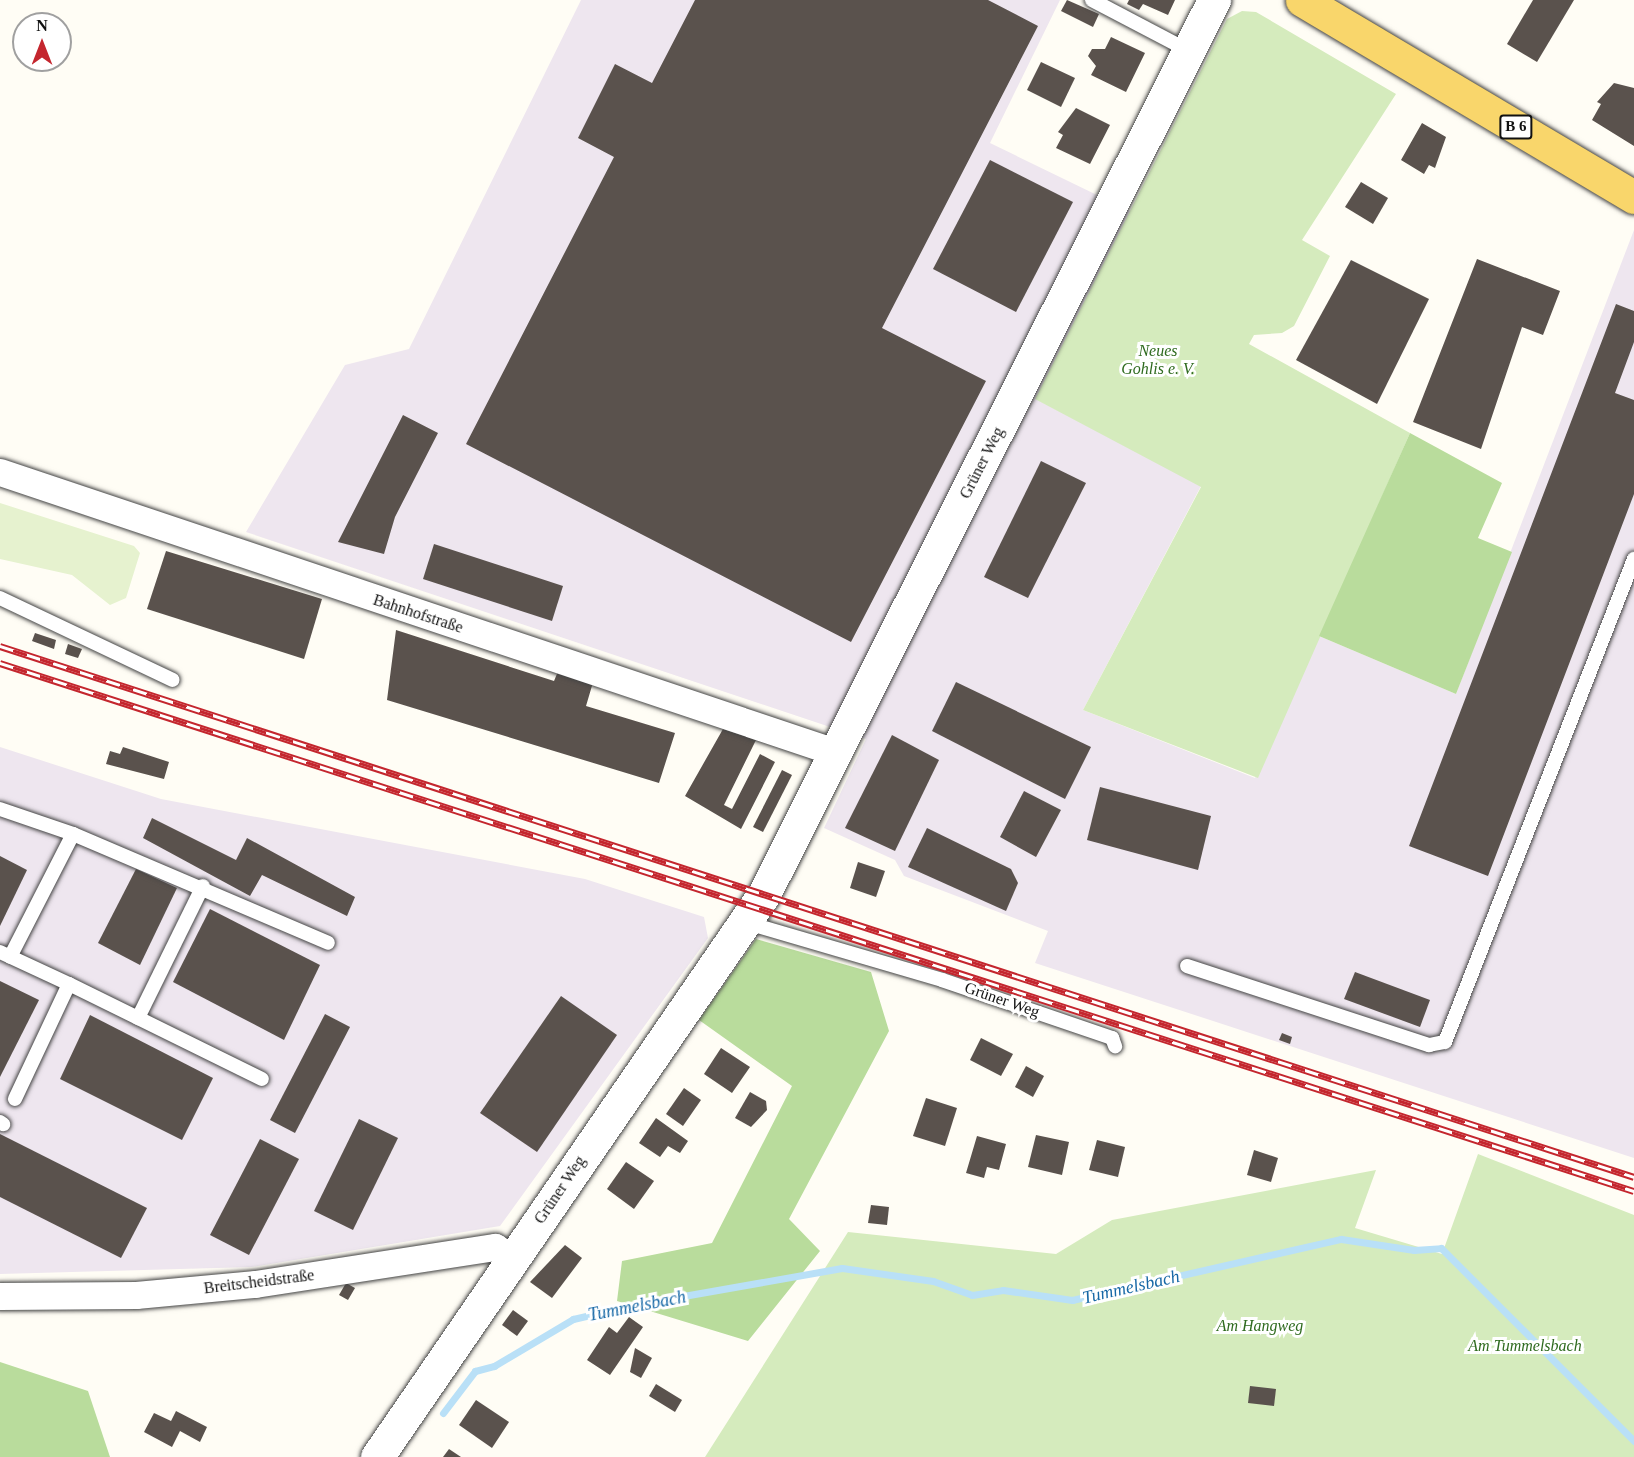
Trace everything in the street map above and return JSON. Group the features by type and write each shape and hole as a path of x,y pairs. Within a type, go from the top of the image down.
{"main road":[{"name":"B 6","path":"1302,0 1634,197"}],"street":[{"name":"Grüner Weg","path":"377,1457 744,922 838,753 1214,0"},
{"name":"Bahnhofstraße","path":"0,471 838,753"},
{"name":"Breitscheidstraße","path":"0,1296 136,1295 255,1284 495,1247 513,1259"}],"lane":[{"path":"1092,0 1189,51"},
{"path":"1187,966 1429,1045 1445,1042 1634,559"},
{"path":"0,598 173,680"},
{"path":"0,809 73,834 203,886 328,943"},
{"path":"73,834 5,955 262,1079"},
{"path":"138,1018 203,886"},
{"name":"Grüner Weg","path":"744,922 942,980 1112,1038 1115,1046"},
{"path":"15,1099 69,984"}],"shaded area":[{"path":"581,0 1060,0 990,143 1132,212 1036,399 1201,486 1083,710 1255,778 1319,636 1456,694 1634,230 1634,1158 1035,963 1048,931 904,876 895,860 824,828 866,739 246,532 345,365 409,349"},
{"path":"0,747 161,799 585,879 704,917 708,938 500,1226 252,1267 0,1274"}],"green space":[{"name":"Neues Gohlis e. V.","path":"1242,11 1256,12 1396,94 1302,240 1330,256 1294,326 1282,333 1254,335 1249,344 1410,433 1258,778 1083,710 1201,487 1035,399 1227,19"},
{"path":"1410,433 1502,483 1478,538 1512,552 1456,694 1319,636"},
{"path":"0,503 134,546 140,553 126,598 110,605 72,575 0,559"},
{"path":"756,939 871,972 889,1031 789,1219 820,1251 748,1341 617,1301 622,1261 712,1243 792,1086 699,1020"},
{"name":"Am Hangweg","path":"1478,1154 1634,1215 1634,1457 705,1457 848,1232 1056,1254 1112,1220 1376,1170 1355,1228 1442,1254"},
{"path":"0,1362 88,1391 110,1457 0,1457"}],"building":[{"path":"695,0 988,0 1038,26 882,328 986,381 851,642 466,444 614,157 578,138 615,64 652,83"},
{"path":"1067,0 1099,14 1093,27 1061,11"},
{"path":"1129,0 1175,0 1168,15 1143,4 1139,10 1127,4"},
{"path":"1533,0 1574,0 1537,62 1507,44"},
{"path":"1111,37 1145,53 1126,92 1091,75 1096,66 1088,56 1092,49 1105,49"},
{"path":"1041,62 1075,78 1061,107 1027,90"},
{"path":"1614,83 1634,88 1634,146 1592,120 1601,104 1597,102"},
{"path":"1076,108 1110,125 1090,164 1056,148 1063,135 1058,132"},
{"path":"1422,123 1446,137 1435,168 1429,165 1424,174 1401,160"},
{"path":"990,160 1073,202 1016,312 933,269"},
{"path":"1361,182 1388,198 1373,224 1345,207"},
{"path":"1477,259 1560,291 1543,335 1522,327 1481,449 1413,422"},
{"path":"1351,260 1429,299 1377,404 1296,360"},
{"path":"1616,304 1634,311 1634,342 1615,393 1634,400 1634,494 1488,876 1409,846"},
{"path":"403,415 438,433 395,517 384,554 338,542"},
{"path":"1041,461 1086,483 1028,598 984,577"},
{"path":"434,544 563,586 552,621 423,579"},
{"path":"166,551 322,599 304,659 147,609"},
{"path":"396,630 554,681 559,669 594,679 586,706 675,733 659,783 387,700"},
{"path":"35,633 56,640 54,649 32,641"},
{"path":"68,644 82,649 78,658 65,654"},
{"path":"956,682 1091,747 1065,799 932,731"},
{"path":"723,729 756,740 724,805 732,809 760,754 775,762 741,829 685,796"},
{"path":"892,735 939,760 895,851 845,828"},
{"path":"123,747 169,762 164,779 106,764 110,751 120,754"},
{"path":"782,770 792,775 763,832 753,827"},
{"path":"1100,787 1211,816 1198,870 1087,840"},
{"path":"1024,791 1061,810 1036,857 1000,837"},
{"path":"152,818 236,860 247,838 355,897 347,916 262,875 250,896 143,838"},
{"path":"927,828 1011,869 1018,883 1006,911 908,867"},
{"path":"0,856 27,870 0,926"},
{"path":"858,862 885,871 876,897 850,888"},
{"path":"136,869 177,888 140,965 98,943"},
{"path":"210,909 320,965 284,1040 173,982"},
{"path":"1355,972 1430,1000 1420,1027 1344,999"},
{"path":"0,981 39,1000 0,1077"},
{"path":"561,996 617,1035 537,1152 480,1113"},
{"path":"325,1014 350,1027 295,1133 270,1120"},
{"path":"90,1015 213,1078 182,1140 60,1079"},
{"path":"1282,1033 1292,1037 1290,1044 1279,1040"},
{"path":"981,1038 1013,1054 1001,1076 970,1060"},
{"path":"721,1048 750,1067 732,1093 704,1074"},
{"path":"1026,1066 1044,1076 1033,1097 1015,1087"},
{"path":"684,1088 701,1100 683,1126 666,1114"},
{"path":"750,1092 766,1101 767,1110 751,1127 735,1118"},
{"path":"926,1098 957,1108 945,1146 913,1136"},
{"path":"656,1118 688,1141 680,1153 668,1146 660,1157 639,1143"},
{"path":"359,1119 398,1138 353,1230 314,1211"},
{"path":"0,1134 147,1208 121,1258 0,1197"},
{"path":"1036,1135 1069,1142 1062,1175 1028,1167"},
{"path":"977,1136 1006,1144 999,1170 987,1167 984,1178 966,1173"},
{"path":"260,1139 299,1159 249,1255 210,1235"},
{"path":"1097,1140 1125,1147 1118,1177 1089,1170"},
{"path":"1254,1150 1278,1158 1271,1182 1247,1175"},
{"path":"626,1162 654,1181 634,1209 607,1189"},
{"path":"871,1205 889,1207 887,1225 868,1223"},
{"path":"565,1245 582,1258 552,1298 530,1282"},
{"path":"346,1283 355,1288 348,1300 339,1295"},
{"path":"513,1310 528,1321 517,1336 502,1325"},
{"path":"629,1317 643,1327 610,1375 587,1360 609,1327 617,1333"},
{"path":"635,1348 652,1358 641,1378 630,1372"},
{"path":"656,1384 682,1400 675,1412 649,1396"},
{"path":"1250,1386 1276,1389 1274,1406 1248,1403"},
{"path":"476,1400 509,1422 492,1448 459,1425"},
{"path":"176,1411 207,1427 200,1442 180,1431 172,1447 144,1432 154,1413 171,1421"},
{"path":"449,1449 461,1457 443,1457"}],"waterway":[{"name":"Tummelsbach","path":"443,1413 475,1371 494,1366 573,1319 638,1304 842,1268 933,1281 972,1295 1003,1290 1072,1300 1341,1239 1414,1250 1441,1248 1634,1441"}],"railway":[{"path":"0,646 1634,1177"},
{"path":"0,663 1634,1191"}],"park label":[{"name":"Am Tummelsbach","path":"1525,1346"}]}
